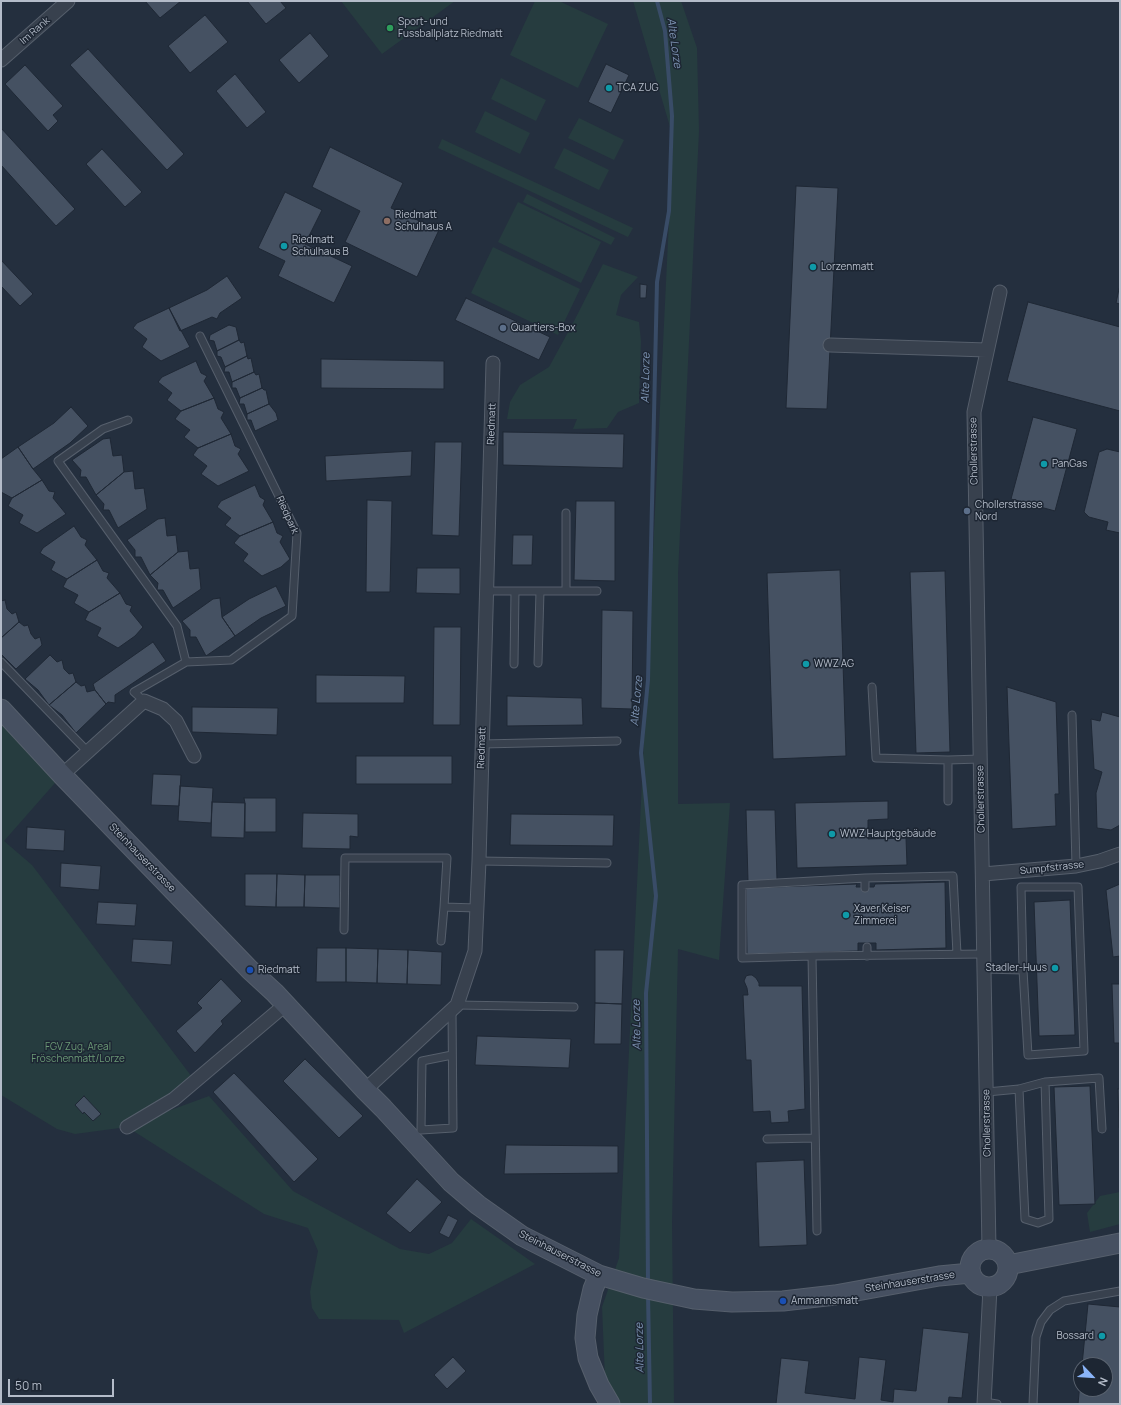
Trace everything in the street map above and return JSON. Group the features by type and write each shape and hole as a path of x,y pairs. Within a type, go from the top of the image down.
{"street":[{"name":"Im Rank","path":"1,60 68,1"},
{"name":"Chollerstrasse","path":"989,1249 974,412 1000,292"},
{"path":"830,345 988,350"},
{"name":"Riedmatt","path":"365,1090 454,1008 475,951 480,861 493,363"},
{"path":"62,775 144,701 163,709 176,721 194,756"},
{"name":"Steinhauserstrasse","path":"1,709 62,775 383,1108 451,1182 478,1205 527,1239 608,1277 643,1288 694,1299 732,1302 782,1301 835,1295 939,1276 971,1273"},
{"name":"Sumpfstrasse","path":"983,874 1076,866 1100,861 1120,854"},
{"path":"127,1127 174,1099 285,1005"},
{"path":"1008,1265 1120,1243"},
{"path":"989,1249 1002,1253 1006,1258 1008,1265 1008,1273 1004,1281 998,1286 990,1288 978,1284 973,1279 971,1273 971,1261 975,1255 981,1251 989,1249"},
{"path":"608,1277 594,1289 587,1315 584,1338 588,1358 599,1385 610,1404"},
{"path":"984,1403 990,1288"}],"lane":[{"name":"Riedpark","path":"144,701 134,692 186,662 231,660 292,616 297,533 200,336"},
{"path":"128,420 103,429 58,461 176,626 186,662"},
{"path":"566,513 566,591"},
{"path":"487,591 597,591"},
{"path":"514,664 515,591"},
{"path":"538,663 540,591"},
{"path":"1,662 87,752"},
{"path":"872,687 876,758 948,760 980,759"},
{"path":"1072,714 1076,866"},
{"path":"482,744 618,741"},
{"path":"948,760 948,801"},
{"path":"344,930 345,858 447,858 441,941"},
{"path":"480,861 607,863"},
{"path":"957,954 953,876 865,878 742,885 742,958 984,954"},
{"path":"865,878 865,888"},
{"path":"1021,887 1078,887 1084,1052 1028,1055 1024,970 1021,887"},
{"path":"444,907 477,908"},
{"path":"867,947 867,956"},
{"path":"812,956 817,1231"},
{"path":"984,969 1024,970"},
{"path":"452,1055 422,1061 421,1130 453,1128 452,1055 454,1008 574,1007"},
{"path":"987,1092 1019,1089 1045,1082 1099,1078 1102,1128"},
{"path":"1019,1089 1025,1219 1038,1223 1048,1219 1045,1082"},
{"path":"767,1139 815,1138"},
{"path":"1033,1404 1036,1337 1041,1322 1050,1310 1064,1301 1120,1291"},
{"path":"984,1403 997,1404"}],"green space":[{"name":"Sport- und Fussballplatz Riedmatt","path":"341,1 455,1 382,54"},
{"path":"535,1 559,1 608,24 578,88 510,55"},
{"path":"633,1 681,1 697,48 699,131 678,574 678,804 730,803 719,960 678,949 672,1222 674,1404 621,1404 605,1379 602,1307 619,1258 673,137"},
{"path":"501,78 546,100 536,121 491,99"},
{"path":"485,111 530,133 520,154 475,132"},
{"path":"579,118 624,140 614,160 568,138"},
{"path":"442,139 633,228 628,237 438,148"},
{"path":"564,148 609,170 599,190 554,168"},
{"path":"527,194 615,238 611,245 523,202"},
{"path":"518,202 601,242 581,283 498,242"},
{"path":"493,247 580,289 558,335 471,293"},
{"path":"603,264 638,277 621,295 616,315 639,322 641,341 639,403 618,412 607,428 573,429 577,419 507,419 510,402 520,385 549,367"},
{"name":"FGV Zug, Areal Fröschenmatt/Lorze","path":"1,709 62,775 4,841 32,865 195,1081 130,1125 209,1096 293,1191 400,1249 429,1254 452,1243 471,1219 535,1264 404,1333 399,1320 319,1319 312,1308 310,1292 318,1251 308,1228 264,1214 127,1127 75,1134 57,1129 1,1095"},
{"path":"1120,1192 1120,1224 1090,1232 1087,1213 1100,1196"}],"building":[{"path":"145,1 181,1 160,18"},
{"path":"247,1 280,1 286,8 266,24"},
{"path":"205,15 228,42 190,73 168,46"},
{"path":"310,33 329,56 299,83 279,60"},
{"path":"88,49 184,154 167,170 70,65"},
{"name":"TCA ZUG","path":"606,64 629,75 611,113 588,102"},
{"path":"25,65 63,106 53,115 58,121 48,131 5,84"},
{"path":"235,74 266,112 247,128 216,91"},
{"path":"1,128 75,209 56,226 1,165"},
{"name":"Riedmatt Schulhaus A","path":"330,147 403,183 391,208 439,230 417,277 345,242 360,211 312,187"},
{"path":"102,149 142,192 125,207 86,164"},
{"name":"Lorzenmatt","path":"796,186 838,188 827,409 786,408"},
{"name":"Riedmatt Schulhaus B","path":"285,192 322,210 305,244 352,266 334,303 278,276 285,261 258,248"},
{"path":"1,260 33,294 20,306 1,286"},
{"path":"227,276 242,298 220,313 217,319 212,317 180,331 169,308 207,290"},
{"path":"640,284 647,285 646,298 640,298"},
{"path":"1120,289 1120,304 1116,303"},
{"name":"Quartiers-Box","path":"466,298 550,337 539,360 455,320"},
{"path":"1028,302 1120,327 1120,411 1007,381"},
{"path":"169,308 190,347 161,361 142,347 147,339 133,328 137,323"},
{"path":"229,325 236,327 239,340 217,351 214,341 209,340 210,335"},
{"path":"239,340 241,343 244,342 247,356 225,367 221,357 217,356 217,351"},
{"path":"247,356 248,359 251,358 254,372 232,382 229,372 224,372 225,367"},
{"path":"321,359 444,361 444,389 321,388"},
{"path":"196,361 201,373 207,376 204,381 214,398 181,411 167,400 172,393 158,382 162,377"},
{"path":"254,372 256,375 259,374 262,388 240,398 236,388 232,388 232,382"},
{"path":"262,388 266,390 269,404 247,414 244,404 239,404 240,398"},
{"path":"214,398 218,409 224,412 221,418 231,434 198,448 184,437 190,430 175,419 181,411"},
{"path":"269,404 276,413 278,420 255,431 251,420 247,420 247,414"},
{"path":"71,407 88,426 70,443 33,469 18,447 54,423"},
{"name":"PanGas","path":"1033,417 1077,429 1055,511 1011,499"},
{"path":"503,432 624,434 623,468 503,465"},
{"path":"231,434 235,446 241,449 238,454 249,471 218,486 201,474 207,466 193,455 198,448"},
{"path":"110,438 113,456 122,455 124,472 96,495 86,477 80,477 81,470 72,460 103,439"},
{"path":"435,442 462,442 459,536 432,535"},
{"path":"18,447 42,480 12,498 1,492 1,459"},
{"path":"1107,449 1120,452 1120,533 1106,530 1108,522 1089,517 1084,512 1099,452"},
{"path":"412,451 411,476 326,481 325,456"},
{"path":"133,471 135,489 144,488 147,509 118,528 109,510 103,510 104,504 96,495 124,472"},
{"path":"42,480 49,491 55,492 53,498 66,514 37,533 19,523 23,515 8,506 12,498"},
{"path":"255,485 260,497 265,500 263,505 273,522 240,536 225,525 231,518 217,507 221,501"},
{"path":"367,500 392,501 390,592 366,592"},
{"path":"576,501 615,501 615,581 574,580"},
{"path":"165,518 167,536 176,535 178,552 150,575 141,557 135,557 135,550 127,540 158,519"},
{"path":"273,522 277,533 283,536 280,542 290,559 281,567 262,576 243,561 248,554 234,543 240,536"},
{"path":"74,526 81,537 87,540 85,545 97,560 67,579 51,570 55,562 40,553 43,548"},
{"path":"513,535 533,535 532,565 512,565"},
{"path":"188,551 190,569 199,568 201,589 173,608 163,590 157,590 158,583 150,575 178,552"},
{"path":"97,560 103,571 109,573 107,578 120,593 89,612 74,603 78,595 63,587 67,579"},
{"path":"417,568 460,568 460,594 416,593"},
{"name":"WWZ AG","path":"840,570 846,756 773,759 767,573"},
{"path":"945,571 950,752 916,753 910,572"},
{"path":"276,586 286,606 261,618 235,636 222,617 249,599"},
{"path":"120,593 126,604 132,606 130,611 143,627 135,636 118,648 97,636 101,628 85,620 89,612"},
{"path":"220,598 222,617 235,636 206,656 196,637 190,637 190,630 182,621 213,599"},
{"path":"5,600 7,609 12,614 16,612 19,622 1,638 1,601"},
{"path":"602,610 633,611 632,709 601,708"},
{"path":"19,622 24,626 28,625 31,634 35,639 40,637 42,645 16,669 1,654 1,638"},
{"path":"434,627 461,627 460,725 433,725"},
{"path":"153,642 166,661 115,695 115,703 108,702 106,704 95,690 93,684"},
{"path":"50,655 57,662 62,660 64,669 69,674 73,673 76,682 49,705 38,690 25,679"},
{"path":"316,675 405,676 404,703 316,703"},
{"path":"76,682 81,686 85,685 87,692 95,690 106,704 76,733 62,715 49,705"},
{"path":"1007,687 1056,702 1059,794 1055,794 1056,826 1012,829"},
{"path":"507,696 582,698 583,725 507,726"},
{"path":"192,707 278,708 277,735 192,732"},
{"path":"1102,712 1120,717 1120,825 1111,830 1097,828 1096,793 1102,772 1094,769 1091,719 1100,721"},
{"path":"356,756 452,756 452,784 356,784"},
{"path":"153,774 181,775 179,806 151,805"},
{"path":"180,786 213,788 211,823 178,821"},
{"path":"244,798 276,798 276,832 245,832"},
{"name":"WWZ Hauptgebäude","path":"888,801 888,819 868,820 868,839 906,838 907,865 797,868 795,803"},
{"path":"212,802 245,803 244,838 211,837"},
{"path":"746,810 775,810 777,880 748,881"},
{"path":"303,813 358,814 358,837 350,836 350,849 302,848"},
{"path":"511,814 614,815 613,846 510,845"},
{"path":"27,827 65,830 64,851 26,849"},
{"path":"61,863 101,866 99,890 60,887"},
{"path":"245,874 277,874 276,907 245,906"},
{"path":"277,874 305,875 304,907 276,907"},
{"path":"305,875 340,875 340,908 304,907"},
{"name":"Xaver Keiser Zimmerei","path":"945,882 946,948 876,950 876,943 858,943 858,951 747,954 746,888 857,884 856,887 874,887 875,884"},
{"path":"1120,884 1120,956 1113,957 1106,890"},
{"name":"Stadler-Huus","path":"1070,900 1075,1035 1039,1036 1034,902"},
{"path":"98,902 137,904 135,926 96,924"},
{"path":"133,939 173,941 171,965 131,962"},
{"path":"317,948 346,948 346,982 316,982"},
{"path":"346,948 378,949 377,983 346,982"},
{"path":"378,949 408,950 407,984 377,983"},
{"path":"408,950 442,952 441,985 407,984"},
{"path":"595,950 624,950 622,1004 595,1003"},
{"path":"749,975 756,978 759,986 802,986 805,1109 788,1111 789,1122 771,1123 770,1111 753,1112 751,1060 746,1060 743,995 748,995 744,981 746,976"},
{"path":"221,979 242,1001 221,1021 223,1024 195,1053 176,1031 202,1008 197,1003"},
{"path":"1112,984 1120,984 1120,1043 1114,1043"},
{"path":"595,1003 622,1004 621,1044 594,1044"},
{"path":"477,1036 571,1039 569,1068 475,1065"},
{"path":"305,1059 363,1116 339,1138 283,1081"},
{"path":"234,1073 318,1159 294,1182 213,1092"},
{"path":"1090,1086 1095,1204 1059,1205 1054,1087"},
{"path":"1118,1089 1120,1089 1120,1128 1119,1128"},
{"path":"84,1096 101,1114 93,1121 84,1112 83,1114 75,1105"},
{"path":"506,1145 618,1146 618,1173 504,1174"},
{"path":"804,1160 807,1245 759,1247 756,1162"},
{"path":"417,1179 442,1202 410,1233 386,1213"},
{"path":"448,1215 458,1220 449,1238 439,1233"},
{"name":"Bossard","path":"1088,1304 1120,1307 1120,1404 1078,1404 1079,1397 1113,1397 1113,1357 1083,1357"},
{"path":"923,1328 969,1333 962,1398 949,1397 948,1404 776,1404 781,1358 809,1361 805,1393 855,1399 859,1357 886,1360 881,1400 893,1402 894,1389 916,1391"},
{"path":"453,1357 466,1371 447,1389 434,1375"}],"waterway":[{"name":"Alte Lorze","path":"648,1284 646,993 656,896 641,753 648,680 657,282 669,211 672,116 665,31 657,1"},
{"name":"Alte Lorze","path":"648,1294 650,1404"}],"place":[{"name":"Sport- und Fussballplatz Riedmatt","path":"390,28"},
{"name":"TCA ZUG","path":"609,88"},
{"name":"Riedmatt Schulhaus A","path":"387,221"},
{"name":"Riedmatt Schulhaus B","path":"284,246"},
{"name":"Lorzenmatt","path":"813,267"},
{"name":"Quartiers-Box","path":"503,328"},
{"name":"PanGas","path":"1044,464"},
{"name":"Chollerstrasse Nord","path":"967,511"},
{"name":"WWZ AG","path":"806,664"},
{"name":"WWZ Hauptgebäude","path":"832,834"},
{"name":"Xaver Keiser Zimmerei","path":"846,915"},
{"name":"Stadler-Huus","path":"1055,968"},
{"name":"Riedmatt","path":"250,970"},
{"name":"Ammannsmatt","path":"783,1301"},
{"name":"Bossard","path":"1102,1336"}]}
